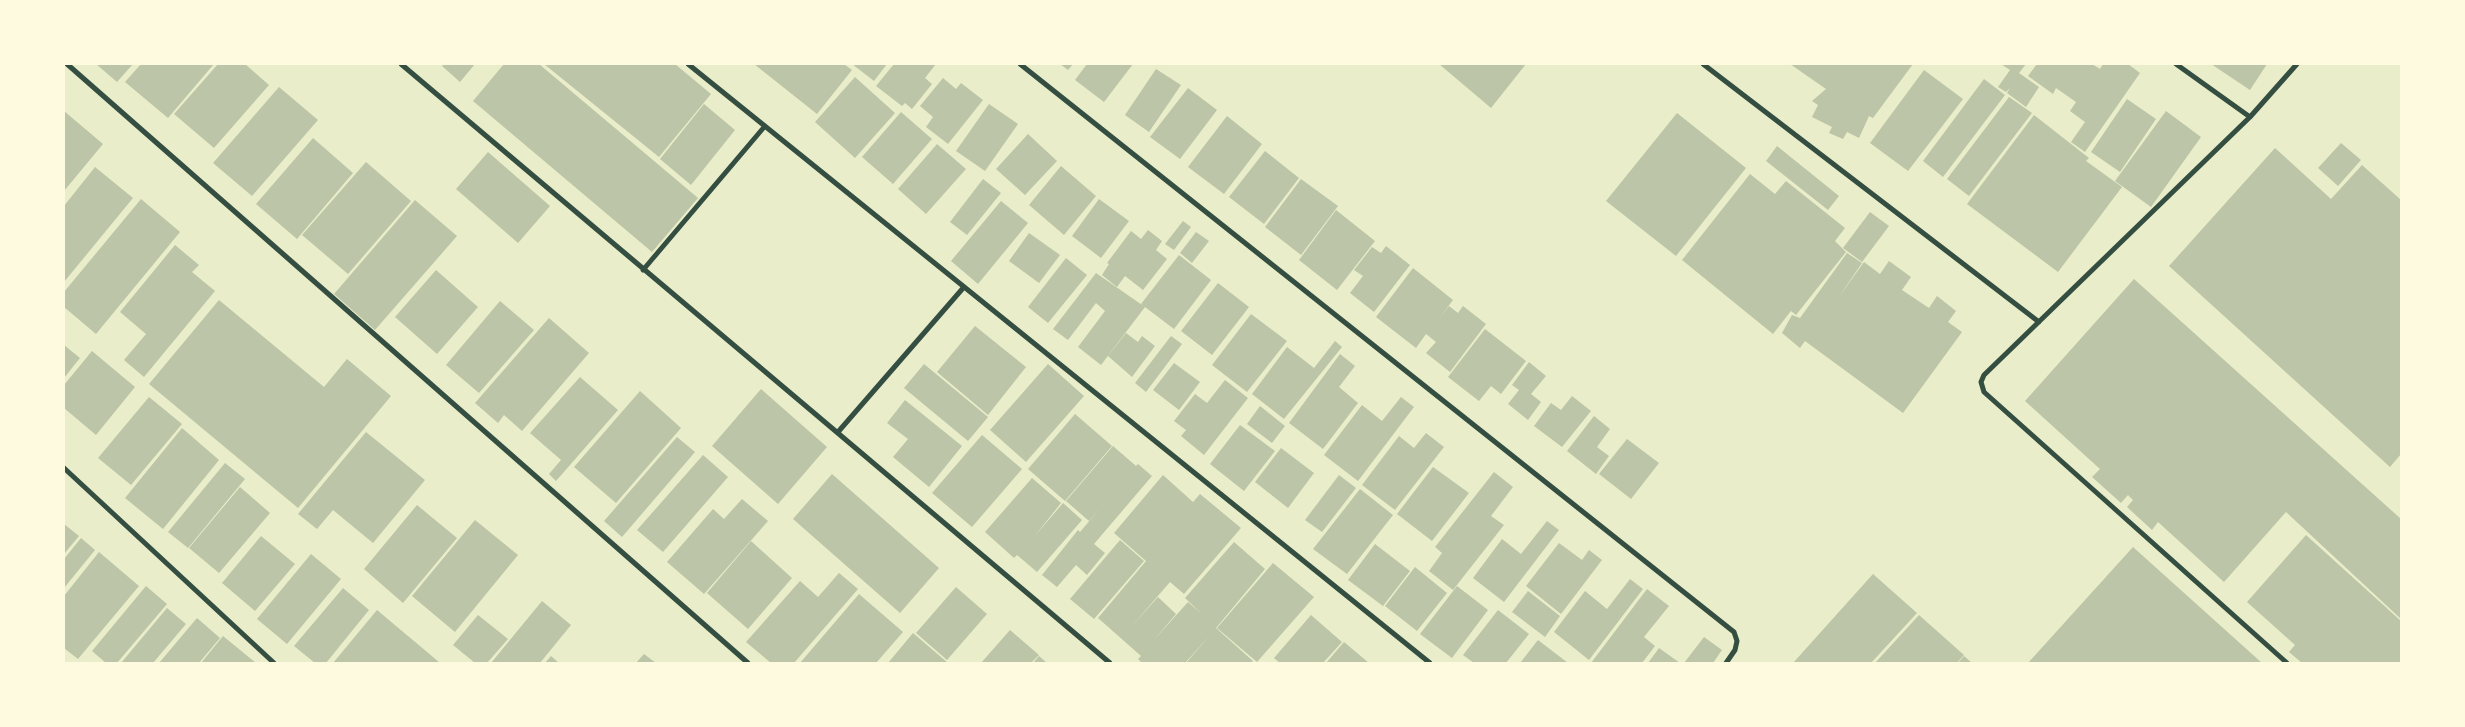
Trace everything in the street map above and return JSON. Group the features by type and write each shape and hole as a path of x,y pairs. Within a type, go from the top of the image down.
{"street":[{"path":"66,64 748,663"},
{"path":"401,64 1110,663"},
{"path":"688,64 1430,663"},
{"path":"1020,64 1734,632 1737,641 1735,650 1726,663"},
{"path":"1703,64 2039,322"},
{"path":"2176,64 2250,118"},
{"path":"2287,663 1984,392 1981,382 1984,375 2250,118 2297,64"},
{"path":"643,270 765,126"},
{"path":"838,432 964,287"},
{"path":"64,468 274,663"}],"building":[{"path":"96,64 133,64 117,82"},
{"path":"141,64 214,64 168,118 125,82"},
{"path":"218,64 245,64 269,85 214,148 174,114"},
{"path":"444,64 475,64 460,82 442,66"},
{"path":"504,64 539,64 698,198 652,252 473,101"},
{"path":"544,64 675,64 711,94 659,157"},
{"path":"754,64 844,64 852,70 817,114"},
{"path":"852,64 887,64 874,81"},
{"path":"894,64 936,64 925,78 932,84 912,109 905,103 902,106 876,86"},
{"path":"1060,64 1073,64 1068,70"},
{"path":"1087,64 1133,64 1104,102 1075,80"},
{"path":"1439,64 1526,64 1491,108"},
{"path":"1790,64 1913,64 1873,118 1869,116 1859,138 1847,132 1843,139 1829,133 1832,127 1812,117 1818,105 1812,101 1826,89"},
{"path":"2001,64 2026,64 2019,73 2039,87 2026,107 2007,93 2010,88 2006,92 1998,87 2010,70"},
{"path":"2037,64 2092,64 2100,69 2103,64 2128,64 2140,73 2085,152 2071,142 2085,122 2070,111 2076,102 2056,88 2053,94 2028,76"},
{"path":"2211,64 2267,64 2250,90"},
{"path":"1156,69 1181,85 1149,132 1125,115"},
{"path":"1924,70 1963,99 1908,171 1870,143"},
{"path":"855,77 895,113 855,158 815,122"},
{"path":"943,78 956,89 961,83 983,100 948,144 926,127 933,117 920,106"},
{"path":"1984,79 2005,95 1943,177 1923,161"},
{"path":"279,87 318,120 252,196 213,163"},
{"path":"1188,88 1217,110 1180,159 1150,137"},
{"path":"2009,97 2032,113 1969,196 1947,179"},
{"path":"2127,99 2156,119 2120,172 2091,152"},
{"path":"704,104 735,130 691,185 660,159"},
{"path":"989,104 1018,124 985,171 956,151"},
{"path":"64,111 103,144 64,191"},
{"path":"2166,111 2201,137 2151,207 2115,181"},
{"path":"901,112 932,139 893,184 862,157"},
{"path":"1677,113 1746,168 1676,256 1606,201"},
{"path":"2034,115 2089,158 2086,161 2122,187 2058,272 1967,204"},
{"path":"1227,116 1262,144 1224,194 1188,167"},
{"path":"1028,134 1057,161 1025,195 996,169"},
{"path":"313,138 353,173 297,239 256,204"},
{"path":"2341,143 2361,160 2338,186 2318,168"},
{"path":"937,144 966,169 926,214 898,189"},
{"path":"1777,146 1839,196 1828,210 1766,161"},
{"path":"2275,148 2331,199 2362,165 2401,200 2401,454 2390,467 2169,266"},
{"path":"1265,151 1299,178 1264,224 1229,197"},
{"path":"488,152 550,206 518,243 456,189"},
{"path":"366,162 411,201 348,274 302,235"},
{"path":"1061,166 1096,196 1064,235 1029,205"},
{"path":"95,167 133,198 64,282 64,206"},
{"path":"1750,174 1775,194 1786,181 1845,228 1835,241 1846,252 1796,315 1791,311 1773,334 1682,260"},
{"path":"983,179 1001,193 967,235 950,222"},
{"path":"1301,179 1338,206 1301,255 1265,227"},
{"path":"141,199 180,232 96,334 64,307 64,292"},
{"path":"1099,199 1129,221 1101,258 1072,236"},
{"path":"415,200 457,236 375,330 334,294"},
{"path":"1001,201 1028,223 978,284 951,261"},
{"path":"1336,210 1375,241 1337,290 1299,260"},
{"path":"1870,212 1889,226 1862,262 1843,248"},
{"path":"1183,221 1191,227 1174,250 1165,244"},
{"path":"1148,230 1162,241 1156,250 1167,259 1143,290 1125,276 1117,287 1102,275 1109,264 1107,263 1131,231 1141,239"},
{"path":"1196,232 1209,241 1192,263 1180,253"},
{"path":"1029,233 1060,255 1039,283 1009,261"},
{"path":"175,245 199,265 192,272 215,291 144,377 124,360 146,334 120,312"},
{"path":"1386,246 1410,265 1374,312 1350,293 1363,276 1354,270 1372,247 1381,253"},
{"path":"1847,253 1862,263 1838,298 1864,262 1880,274 1889,261 1911,277 1902,290 1929,308 1937,296 1956,311 1948,322 1962,332 1903,413 1805,341 1800,348 1782,333 1792,315 1800,318"},
{"path":"1179,255 1211,280 1174,329 1141,304"},
{"path":"1066,258 1087,275 1048,323 1028,307"},
{"path":"1413,268 1453,300 1440,317 1449,306 1458,313 1463,306 1486,324 1450,372 1426,353 1436,342 1426,334 1416,348 1376,317"},
{"path":"436,270 478,307 437,354 395,317"},
{"path":"1096,273 1145,307 1101,365 1078,347 1105,311 1096,303 1068,340 1053,329"},
{"path":"2134,279 2401,519 2401,619 2286,512 2224,582 2158,522 2152,530 2127,507 2133,500 2128,495 2121,503 2092,477 2100,469 2025,401"},
{"path":"1218,283 1249,307 1212,355 1181,331"},
{"path":"219,300 324,387 347,359 391,396 298,508 149,384"},
{"path":"500,301 534,330 479,393 446,365"},
{"path":"1251,314 1287,341 1247,392 1212,365"},
{"path":"549,318 589,353 522,431 504,415 498,423 475,403"},
{"path":"975,326 1026,367 988,415 937,372"},
{"path":"1485,329 1526,361 1501,394 1491,386 1479,401 1448,377"},
{"path":"1126,333 1138,342 1142,336 1155,346 1132,377 1108,356"},
{"path":"1171,336 1182,344 1146,392 1135,383"},
{"path":"1335,341 1342,347 1284,419 1252,394 1287,347 1314,368"},
{"path":"64,345 80,358 64,378"},
{"path":"92,351 135,387 96,435 64,408 64,385"},
{"path":"1340,354 1355,366 1339,387 1358,403 1323,449 1289,423"},
{"path":"1529,362 1546,376 1531,394 1541,402 1528,420 1508,404 1519,390 1512,385"},
{"path":"1174,363 1200,382 1179,410 1153,390"},
{"path":"924,364 988,417 968,441 904,388"},
{"path":"1048,364 1084,396 1026,462 990,430"},
{"path":"580,377 618,410 556,481 549,474 561,460 530,433"},
{"path":"1225,380 1248,398 1204,455 1181,436 1186,430 1174,421 1195,394 1207,403"},
{"path":"761,389 827,447 778,504 712,446"},
{"path":"640,391 681,428 616,503 574,467"},
{"path":"1572,396 1591,411 1562,447 1534,426 1551,403 1561,410"},
{"path":"149,397 182,424 131,485 98,458"},
{"path":"1401,397 1414,407 1358,481 1324,455 1362,405 1382,421"},
{"path":"905,400 962,446 929,487 893,457 908,439 887,423"},
{"path":"1260,406 1285,426 1272,443 1247,424"},
{"path":"1075,414 1112,446 1065,501 1028,469"},
{"path":"1594,416 1610,429 1597,447 1609,456 1596,474 1567,451"},
{"path":"1240,425 1275,451 1244,491 1210,464"},
{"path":"182,428 219,460 163,529 125,498"},
{"path":"366,432 425,480 373,543 333,510 317,529 298,514"},
{"path":"1426,433 1444,447 1395,510 1362,485 1399,436 1414,448"},
{"path":"982,435 1022,469 972,527 932,493"},
{"path":"677,437 695,452 622,537 604,521"},
{"path":"1627,439 1659,463 1631,499 1599,474"},
{"path":"1113,446 1136,466 1138,464 1152,476 1094,544 1105,553 1087,575 1076,565 1057,587 1042,575 1078,530 1080,532 1103,505 1089,521 1066,501"},
{"path":"1281,448 1314,473 1288,508 1255,482"},
{"path":"703,455 728,477 663,552 637,530"},
{"path":"225,463 245,479 188,548 168,532"},
{"path":"1433,467 1469,493 1432,541 1397,514"},
{"path":"1494,472 1513,487 1491,516 1504,525 1453,590 1429,571 1442,553 1435,547"},
{"path":"832,474 939,568 900,613 793,519"},
{"path":"1163,475 1193,502 1200,494 1241,528 1184,594 1170,582 1131,627 1158,597 1176,614 1153,641 1188,602 1203,615 1185,598 1234,542 1265,569 1216,628 1253,661 1251,663 1186,663 1210,635 1185,663 1142,663 1138,659 1141,656 1098,618 1146,561 1114,533"},
{"path":"1339,475 1356,488 1322,532 1305,520"},
{"path":"1032,478 1061,503 1034,537 1063,503 1082,520 1037,572 1017,555 1014,558 985,532"},
{"path":"240,487 270,513 219,573 189,548"},
{"path":"1360,489 1393,515 1347,574 1313,549"},
{"path":"742,499 768,521 704,594 667,562 713,509 724,519"},
{"path":"417,505 457,538 403,603 364,569"},
{"path":"475,520 518,555 455,632 412,596"},
{"path":"1547,521 1559,530 1504,602 1473,578 1502,539 1521,554"},
{"path":"64,524 79,536 64,554"},
{"path":"2306,535 2401,621 2401,663 2302,663 2289,652 2295,645 2247,602"},
{"path":"261,536 295,564 255,611 222,583"},
{"path":"81,538 95,550 64,588 64,559"},
{"path":"1120,540 1144,561 1094,619 1070,599"},
{"path":"751,541 792,578 748,629 707,593"},
{"path":"1559,543 1582,560 1589,550 1602,560 1561,614 1526,586"},
{"path":"1375,544 1410,571 1383,606 1348,580"},
{"path":"2133,547 2262,663 2028,663"},
{"path":"99,552 139,586 78,659 64,648 64,596"},
{"path":"311,554 341,579 287,644 257,619"},
{"path":"1273,563 1314,597 1257,662 1217,628"},
{"path":"1415,567 1447,593 1417,631 1385,606"},
{"path":"839,573 858,589 794,663 771,663 746,642 800,581 818,597"},
{"path":"1873,574 1917,613 1871,663 1793,663"},
{"path":"1630,579 1643,589 1589,660 1554,632 1585,591 1607,609"},
{"path":"146,586 167,604 117,663 106,663 92,651"},
{"path":"1457,586 1488,610 1452,658 1420,634"},
{"path":"956,587 987,614 947,660 916,633"},
{"path":"343,588 369,610 326,663 315,663 294,646"},
{"path":"1647,589 1669,606 1644,637 1655,646 1642,663 1591,663"},
{"path":"1528,591 1560,616 1545,637 1512,612"},
{"path":"859,594 903,632 876,663 800,663"},
{"path":"542,601 571,625 540,663 491,663"},
{"path":"167,608 186,624 153,663 121,663"},
{"path":"377,610 433,657 440,663 333,663"},
{"path":"1498,610 1529,634 1506,663 1474,663 1463,655"},
{"path":"478,615 508,639 487,663 475,663 453,645"},
{"path":"1311,615 1342,642 1323,663 1280,663 1274,658"},
{"path":"1919,615 1964,655 1957,663 1875,663"},
{"path":"197,618 220,638 199,663 159,663"},
{"path":"1010,630 1039,655 1031,663 981,663"},
{"path":"913,633 948,663 888,663"},
{"path":"223,636 256,663 201,663"},
{"path":"1704,637 1722,650 1713,663 1684,663"},
{"path":"1538,640 1568,663 1520,663"},
{"path":"1344,642 1369,663 1326,663"},
{"path":"1659,648 1680,663 1648,663"},
{"path":"644,654 656,663 636,663"},
{"path":"551,656 559,663 545,663"},
{"path":"1039,656 1047,663 1033,663"},
{"path":"1964,656 1972,663 1958,663"}]}
